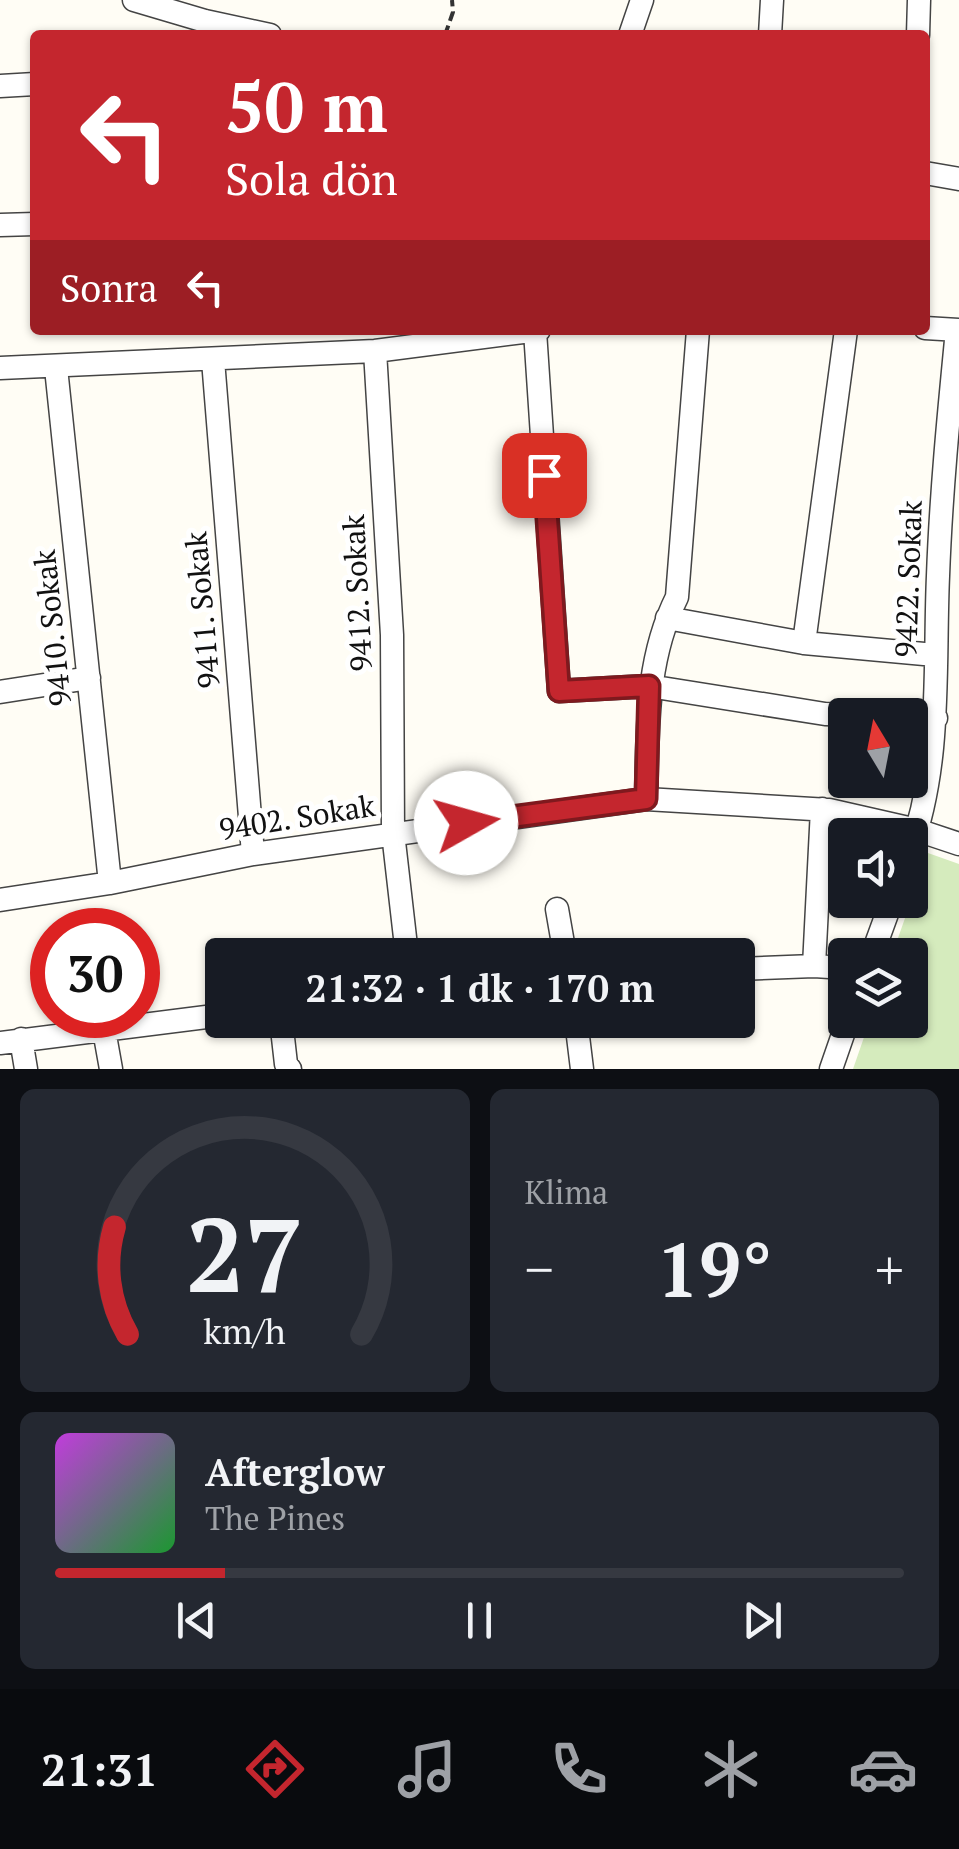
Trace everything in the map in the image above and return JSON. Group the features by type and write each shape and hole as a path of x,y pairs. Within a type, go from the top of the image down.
{"street":[{"path":"134,0 247,30"},
{"path":"632,30 642,0"},
{"path":"770,30 772,0"},
{"path":"918,30 919,0"},
{"path":"0,86 30,84"},
{"path":"930,174 959,178"},
{"path":"0,225 30,224"},
{"path":"930,328 958,330"},
{"name":"9422. Sokak","path":"918,818 936,718 935,655 949,522 958,330"},
{"path":"0,368 376,351 461,335"},
{"path":"537,335 559,691 649,686 828,714"},
{"path":"646,799 649,686 667,618 677,598 698,335"},
{"path":"804,642 845,335"},
{"name":"9412. Sokak","path":"376,351 392,635 393,832 405,938"},
{"name":"9411. Sokak","path":"214,360 253,854"},
{"name":"9410. Sokak","path":"56,368 110,883"},
{"path":"667,618 804,642 935,655"},
{"path":"0,692 88,678"},
{"path":"928,718 936,718"},
{"name":"9402. Sokak","path":"0,900 393,832 646,799 822,809 849,818"},
{"path":"814,966 822,809"},
{"name":"9402. Sokak","path":"928,841 959,844"},
{"path":"557,910 563,938"},
{"path":"755,969 828,967"},
{"path":"160,1023 205,1017"},
{"path":"26,1069 11,1041 36,1038"},
{"path":"105,1038 111,1069"},
{"path":"283,1038 290,1069"},
{"path":"578,1038 582,1069"},
{"path":"831,1069 842,1038"}],"path":[{"path":"447,30 452,0"}],"green space":[{"path":"928,853 959,864 959,1069 853,1069 864,1038 928,1038 928,938 898,938 905,918 928,918"}],"route":[{"path":"466,823 646,799 649,686 559,691 544,475"}]}
